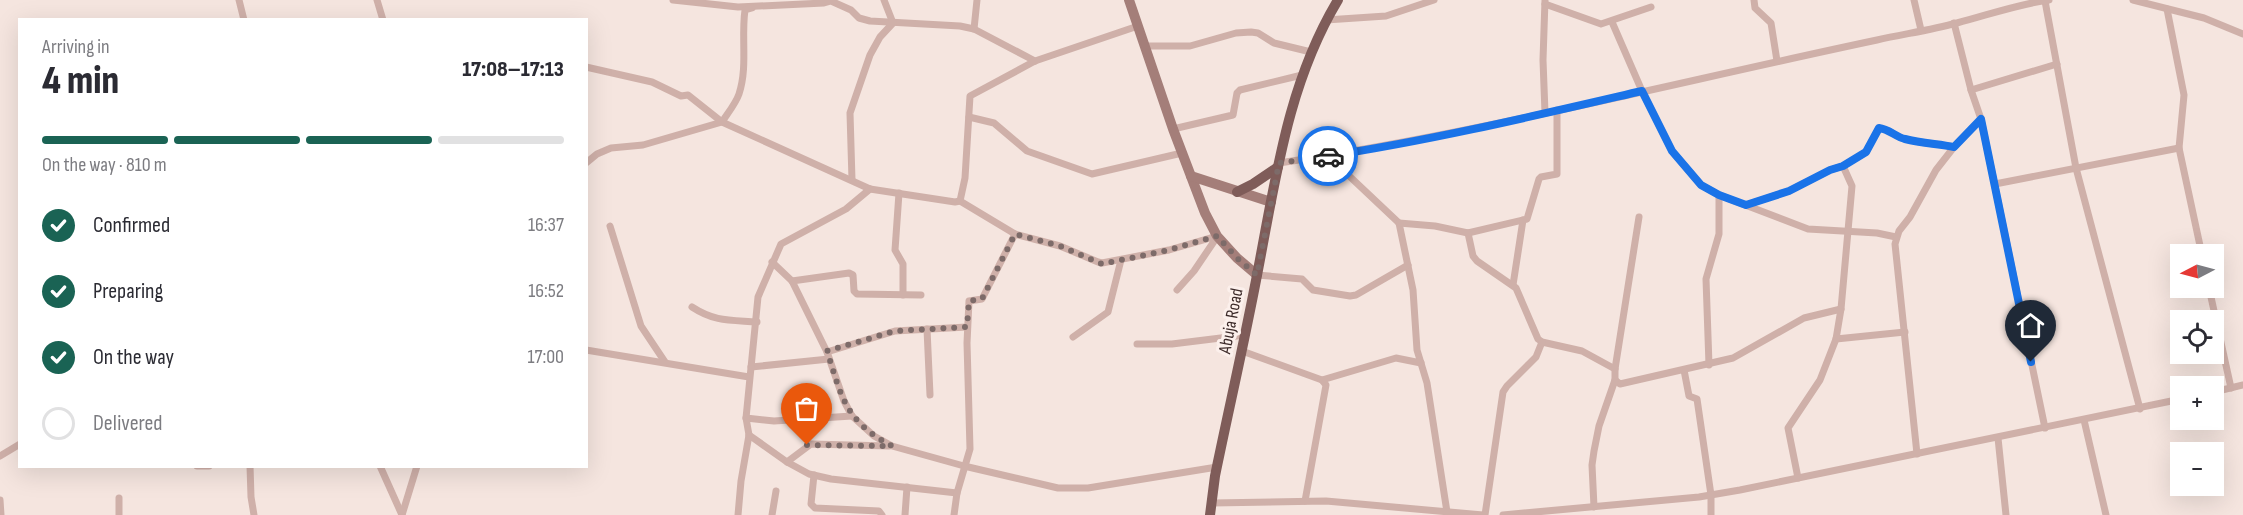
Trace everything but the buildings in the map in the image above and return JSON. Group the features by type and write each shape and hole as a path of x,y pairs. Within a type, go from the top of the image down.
{"main road":[{"name":"Abuja Road","path":"1210,515 1217,467 1279,165 1302,75 1326,20 1338,0"},
{"path":"1237,192 1253,184 1279,165"}],"street":[{"path":"239,0 244,18"},
{"path":"377,0 382,18"},
{"path":"674,0 753,4 824,3 831,0 852,10 859,18 870,21 960,26 974,29 1035,61"},
{"path":"884,0 893,23"},
{"path":"974,29 977,0"},
{"path":"1129,0 1173,129 1205,213 1217,236 1237,258 1257,275 1302,279 1313,290 1350,296 1408,265"},
{"path":"1326,20 1386,16 1434,0"},
{"path":"1754,0 1755,8 1771,23 1778,61"},
{"path":"1914,0 1921,30"},
{"path":"1279,165 1375,149 1545,113 1954,23 2026,2 2047,0 2076,168 2140,409"},
{"path":"2133,0 2148,1 2167,9 2204,18 2243,34"},
{"path":"1545,113 1543,60 1545,2 1601,24 1651,7"},
{"path":"588,159 611,148 651,143 722,122 739,96 743,74 742,35 745,10 753,4"},
{"path":"2167,9 2184,95 2179,148 2200,244"},
{"path":"1612,22 1642,91 1672,151 1701,185 1719,195 1808,229 1877,233 1896,237"},
{"path":"852,180 850,112 870,55 880,37 893,23"},
{"path":"1954,23 1981,119 2045,428"},
{"path":"960,201 965,178 970,96 1035,61 1138,26"},
{"path":"1145,46 1190,46 1236,33 1251,32 1258,33 1274,43 1311,52"},
{"path":"1971,90 2057,64"},
{"path":"588,67 652,82 681,96 688,95 722,122 870,189 960,201 1015,234 1060,246 1102,264 1169,250 1217,236"},
{"path":"1173,129 1233,115 1237,93 1240,90 1302,75"},
{"path":"1399,223 1435,226 1468,233 1523,220 1529,216 1541,177 1557,174 1557,110"},
{"path":"969,117 994,123 1027,151 1092,174 1182,153"},
{"path":"1917,454 1905,332 1896,269 1896,237 1936,170 1981,119"},
{"path":"1746,205 1789,191 1830,170 1843,166 1866,152 1879,128 1884,128 1899,138 1954,147"},
{"path":"1995,184 2179,148"},
{"path":"1329,156 1399,223 1413,290 1417,350 1427,383 1447,512"},
{"path":"1798,478 1788,429 1821,380 1836,339 1841,309 1852,186 1843,166"},
{"path":"1191,176 1271,202"},
{"path":"738,515 749,435 746,418 759,297 772,262 781,244 846,209 870,189"},
{"path":"899,193 895,250 903,264 903,295"},
{"path":"1709,365 1706,279 1719,234 1719,195"},
{"path":"1594,507 1592,465 1594,451 1599,426 1615,380 1639,217"},
{"path":"1513,285 1523,220"},
{"path":"610,226 641,326 665,362"},
{"path":"1468,233 1473,256 1477,261 1513,285 1538,339 1542,342 1582,351 1615,369"},
{"path":"954,515 957,493 970,448 967,327 969,301 982,299 1015,234"},
{"path":"1177,290 1194,271 1217,236"},
{"path":"1073,337 1108,312 1121,260"},
{"path":"772,262 792,281 828,355 844,401 852,416 874,436 892,446 964,466 1044,485 1068,488 1088,488 1217,467"},
{"path":"792,281 849,273 853,275 854,291 857,294 921,295"},
{"path":"2211,298 2231,388"},
{"path":"692,307 717,320 757,322"},
{"path":"1615,380 1620,384 1733,358 1750,351 1804,318 1841,309"},
{"path":"751,367 828,355 895,331 967,327"},
{"path":"927,329 930,395"},
{"path":"1836,339 1905,332"},
{"path":"1137,344 1172,344 1245,335"},
{"path":"1212,503 1326,501 1484,515 1503,392 1536,357 1542,342"},
{"path":"588,350 749,377"},
{"path":"1242,351 1322,380 1396,358 1421,363"},
{"path":"1684,370 1689,396 1697,399 1711,495 1711,515"},
{"path":"1305,501 1326,388 1322,380"},
{"path":"2224,390 2243,385"},
{"path":"1503,515 1711,495 2170,402"},
{"path":"746,418 774,421 852,416"},
{"path":"2084,420 2106,515"},
{"path":"749,435 787,462 814,475 831,479 957,493"},
{"path":"1998,438 2006,515"},
{"path":"787,462 811,444 892,446"},
{"path":"0,456 18,445"},
{"path":"250,468 254,515"},
{"path":"381,468 402,515"},
{"path":"402,515 416,468"},
{"path":"814,475 811,504 815,508 879,511 882,515"},
{"path":"905,515 907,487"},
{"path":"772,515 776,491"},
{"path":"119,498 119,515"},
{"path":"0,500 1,515"}],"way so far":[{"path":"807,445 892,446 874,436 852,416 844,401 827,351 903,329 967,327 969,301 982,299 1015,234 1060,246 1102,264 1169,250 1217,236 1257,275 1279,163 1328,156"}],"route":[{"path":"1328,156 1375,149 1642,91 1672,151 1701,185 1719,195 1746,205 1789,191 1830,170 1843,166 1866,152 1879,128 1884,128 1899,138 1954,147 1981,119 2031,362"}]}
